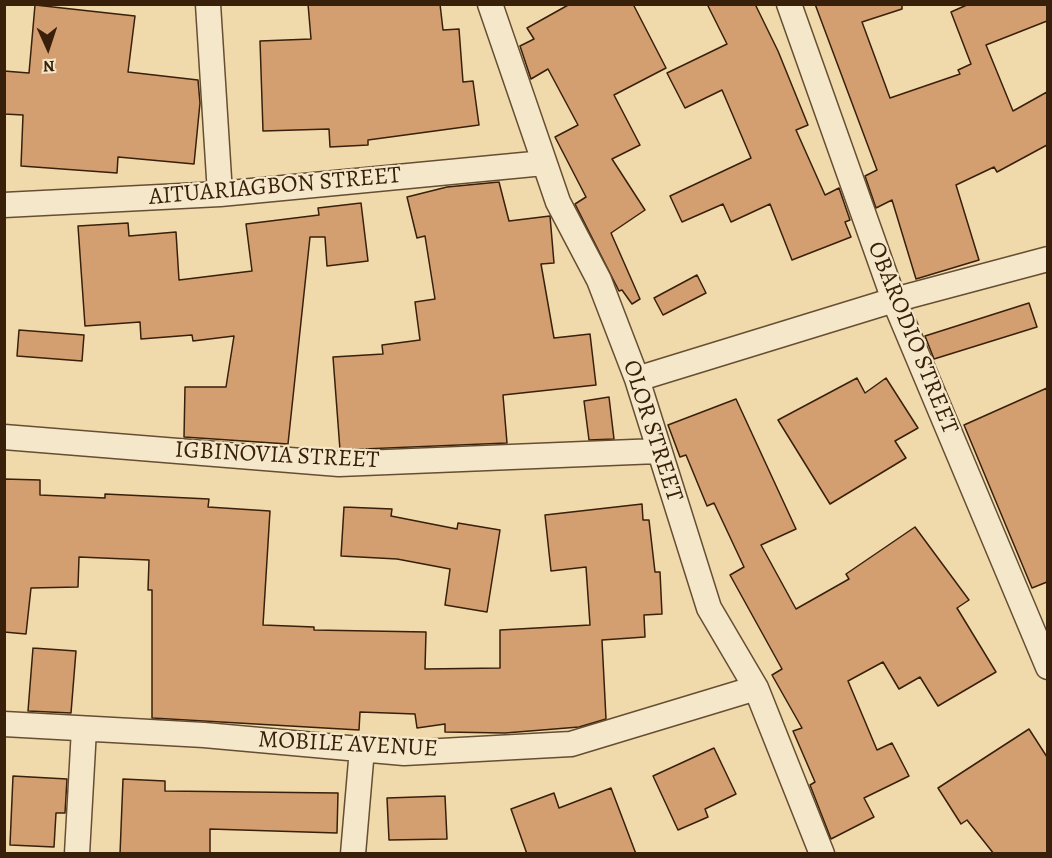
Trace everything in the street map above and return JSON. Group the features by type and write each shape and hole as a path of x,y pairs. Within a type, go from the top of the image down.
{"street":[{"path":"208,4 220,194"},
{"name":"OLOR STREET","path":"490,4 558,202 599,280 637,379 709,608 756,688 822,854"},
{"name":"OBARODIO STREET","path":"789,4 894,300 1047,667"},
{"name":"AITUARIAGBON STREET","path":"4,205 220,194 544,163"},
{"path":"637,379 894,300 1047,260"},
{"name":"IGBINOVIA STREET","path":"4,436 339,464 658,450"},
{"name":"MOBILE AVENUE","path":"4,724 204,735 404,753 571,744 756,688"},
{"path":"76,854 84,729"},
{"path":"353,854 362,749"}],"building":[{"path":"308,4 440,4 443,30 459,29 463,82 473,81 479,125 368,140 368,145 330,147 329,129 263,131 260,41 311,39"},
{"path":"570,4 633,4 666,68 614,95 640,145 612,159 645,210 611,233 640,299 632,304 622,290 619,291 575,204 586,197 555,137 578,125 548,69 531,79 520,46 534,39 527,28"},
{"path":"707,4 755,4 778,51 808,125 796,130 825,195 839,188 850,220 845,222 851,237 792,260 770,204 731,222 723,204 682,222 670,196 751,158 722,90 685,108 667,73 727,44"},
{"path":"815,4 902,4 902,9 862,22 890,98 960,74 958,70 971,64 951,12 969,4 1047,4 1047,21 986,45 1013,111 1047,92 1047,145 997,172 994,167 956,185 979,260 916,279 892,200 876,208 865,176 877,170"},
{"path":"35,5 135,16 128,72 198,80 200,103 194,164 118,157 117,173 21,166 23,115 4,114 4,71 29,73"},
{"path":"499,182 509,221 550,216 554,263 541,264 554,338 590,334 596,385 503,395 507,443 340,450 333,357 383,354 382,345 420,340 415,302 435,299 425,236 417,238 407,197 447,187"},
{"path":"361,203 368,261 327,266 325,237 310,237 288,444 184,437 185,387 226,387 234,336 193,341 192,335 141,339 140,322 85,326 78,226 128,223 129,236 176,232 179,280 252,271 246,224 319,215 318,208"},
{"path":"697,275 706,293 663,315 654,298"},
{"path":"1029,303 1037,327 934,359 925,336"},
{"path":"19,330 84,335 82,361 17,356"},
{"path":"857,378 865,393 886,378 918,428 895,441 906,458 830,504 778,420"},
{"path":"1047,388 1047,582 1032,588 964,425"},
{"path":"609,397 614,439 589,440 584,401"},
{"path":"736,399 796,529 761,545 796,609 849,579 846,574 915,527 969,600 957,608 996,672 938,706 920,677 899,689 883,662 848,681 877,750 892,743 909,776 864,798 874,817 831,839 810,785 815,782 793,731 802,728 772,675 782,669 730,575 744,567 714,503 707,506 686,455 680,457 668,425"},
{"path":"4,479 40,480 40,495 105,498 105,494 209,499 208,507 270,511 263,625 314,627 314,630 426,632 425,669 500,668 500,630 590,625 586,567 551,571 545,515 642,504 643,520 649,520 655,572 660,572 662,614 644,615 645,637 602,640 606,719 579,727 505,733 445,732 445,724 417,728 415,714 360,712 359,730 152,718 152,590 148,590 149,560 79,557 78,587 31,588 26,634 4,632"},
{"path":"344,507 392,509 391,516 457,529 458,523 500,530 487,612 445,605 450,569 397,559 341,556"},
{"path":"33,648 76,651 71,713 28,711"},
{"path":"1029,729 1047,757 1047,854 994,854 967,820 961,824 938,788"},
{"path":"714,748 736,794 705,809 708,817 678,830 653,776"},
{"path":"13,776 67,779 65,813 56,813 54,847 10,845"},
{"path":"123,779 165,781 165,791 338,793 337,833 210,829 210,854 120,854"},
{"path":"611,788 636,854 527,854 511,809 554,793 559,808"},
{"path":"445,796 447,839 389,840 387,798"}]}
